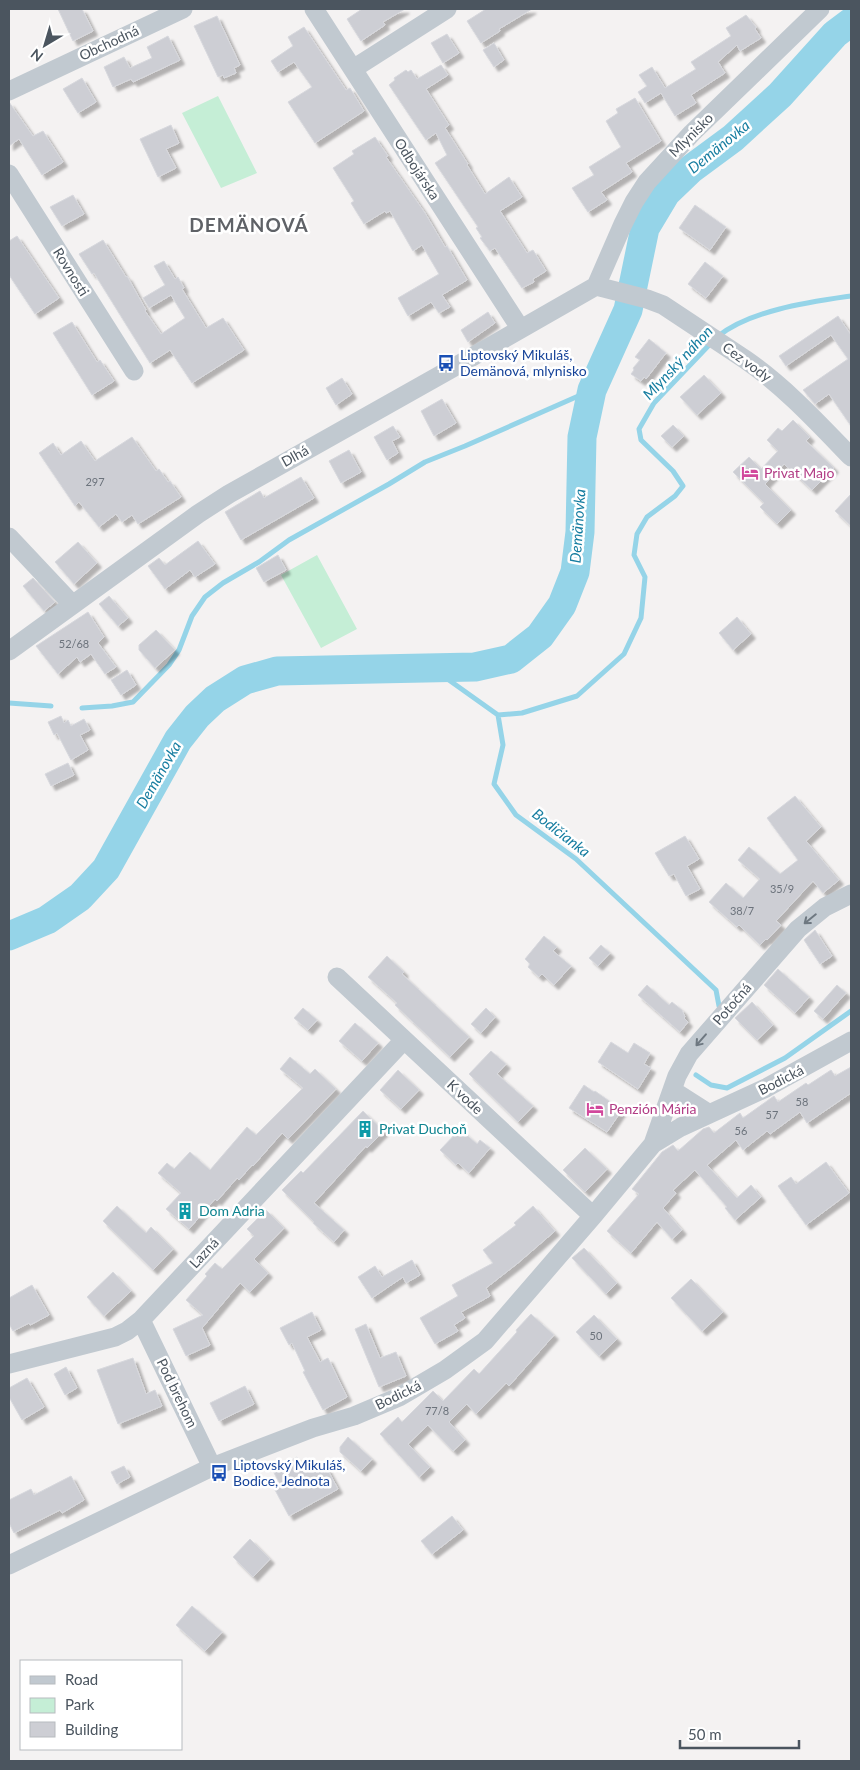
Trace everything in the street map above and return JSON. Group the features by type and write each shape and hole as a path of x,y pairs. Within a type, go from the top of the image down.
{"street":[{"name":"Obchodná","path":"9,91 182,9"},
{"name":"Odbojárska","path":"314,9 520,328"},
{"path":"352,69 447,9"},
{"name":"Mlynisko","path":"596,286 623,224 647,182 692,133 820,9"},
{"name":"Rovnosti","path":"9,174 134,371"},
{"name":"Cez vody","path":"596,286 663,305 760,369 851,457"},
{"name":"Dlhá","path":"9,651 198,514 229,494 596,286"},
{"path":"9,538 72,604"},
{"name":"Potočná","path":"653,1144 677,1076 689,1054 806,922 825,907 851,894"},
{"name":"K vode","path":"337,977 593,1216"},
{"name":"Lazná","path":"9,1364 115,1337 127,1331 141,1320 404,1040"},
{"name":"Bodická","path":"9,1565 212,1467 304,1432 354,1416 390,1401 445,1370 485,1341 653,1144 669,1133 708,1113 766,1088 851,1041"},
{"path":"672,1090 708,1113"},
{"name":"Pod brehom","path":"141,1320 212,1467"}],"green space":[{"path":"218,96 257,173 221,188 182,113"},
{"path":"317,555 357,629 321,648 281,575"}],"building":[{"path":"58,9 82,9 93,31 73,41"},
{"path":"362,9 405,9 383,22 385,25 361,41 347,19"},
{"path":"486,9 532,9 499,29 500,31 481,43 467,21"},
{"path":"746,15 756,27 755,29 761,38 740,51 737,45 718,62 725,73 691,95 696,103 675,116 661,93 645,103 638,92 647,86 639,75 652,67 665,88 696,69 691,62 731,36 726,28"},
{"path":"217,16 240,65 234,68 236,73 224,78 223,75 218,77 194,26"},
{"path":"304,27 346,90 350,88 364,111 315,143 288,102 312,87 294,62 278,72 271,61 293,46 288,37"},
{"path":"447,34 459,53 443,63 431,43"},
{"path":"168,36 180,60 133,82 131,79 113,87 104,67 124,57 130,68 152,58 147,47"},
{"path":"494,43 504,60 494,67 483,50"},
{"path":"441,65 448,75 426,89 449,125 445,128 467,165 485,194 509,177 522,197 500,211 527,253 533,250 546,271 533,279 534,282 522,288 495,248 490,251 480,238 482,237 476,228 478,227 435,163 447,155 436,133 426,140 389,85 395,80 394,78 406,70 408,72 411,70 417,79"},
{"path":"82,78 96,102 78,113 63,89"},
{"path":"635,98 661,141 626,163 632,172 601,192 607,200 588,212 572,188 594,175 589,167 621,147 606,121 618,113 616,109"},
{"path":"9,102 33,136 43,131 63,162 42,175 19,139 9,146"},
{"path":"171,125 179,143 166,149 176,168 158,177 140,139"},
{"path":"375,137 445,247 447,246 467,280 442,295 450,307 439,313 431,302 408,316 398,298 439,274 422,245 413,251 390,211 386,213 385,211 364,224 351,203 354,201 333,168 354,154 352,151"},
{"path":"73,195 84,214 62,226 50,207"},
{"path":"695,205 726,227 710,250 679,228"},
{"path":"17,236 59,298 35,314 9,275 9,241"},
{"path":"103,240 127,276 145,311 161,334 185,318 171,295 149,308 143,298 165,285 154,266 164,261 175,279 178,277 184,288 182,289 206,328 223,318 244,350 192,383 170,350 150,363 94,273 92,274 79,254"},
{"path":"705,262 723,276 706,298 688,284"},
{"path":"488,312 495,323 468,342 461,330"},
{"path":"838,316 851,335 851,426 829,394 815,404 803,390 848,359 831,335 786,366 779,356"},
{"path":"72,322 97,362 100,360 114,381 92,395 53,333"},
{"path":"649,339 666,353 646,379 644,377 641,381 631,374 634,370 633,368 640,360 635,357"},
{"path":"704,375 721,393 697,415 680,397"},
{"path":"342,378 352,394 336,405 326,388"},
{"path":"442,399 456,423 434,436 421,411"},
{"path":"793,420 810,437 806,441 834,468 812,490 784,464 765,484 791,510 777,524 760,507 764,503 733,472 749,457 761,469 778,451 767,440 778,428 782,431"},
{"path":"673,425 684,436 672,447 661,436"},
{"path":"393,426 400,437 392,441 398,453 387,460 374,437"},
{"path":"132,437 156,471 159,469 181,497 138,524 132,515 122,522 116,514 99,527 79,502 75,506 39,453 53,443 61,455 81,441 95,461"},
{"path":"349,450 361,472 341,483 329,461"},
{"path":"301,477 314,498 241,540 225,512 260,491 264,498"},
{"path":"851,494 851,526 835,511"},
{"path":"198,541 215,564 195,577 190,570 165,589 148,566 159,558 165,565"},
{"path":"78,542 97,563 74,584 55,562"},
{"path":"278,555 286,570 264,582 256,568"},
{"path":"33,578 55,602 44,611 23,586"},
{"path":"109,596 128,618 118,626 99,604"},
{"path":"88,612 104,637 98,643 116,667 105,674 91,654 80,662 77,657 58,674 36,646"},
{"path":"737,617 751,634 733,650 719,633"},
{"path":"156,630 175,650 155,668 139,650 139,645"},
{"path":"127,670 136,685 121,695 111,680"},
{"path":"61,716 64,723 68,720 71,726 84,719 90,730 80,735 88,750 71,760 57,733 54,735 48,722"},
{"path":"68,763 74,775 51,786 45,774"},
{"path":"795,796 821,827 806,841 839,880 823,893 813,881 776,921 781,925 760,945 739,925 737,927 709,902 726,883 743,898 760,879 738,860 749,847 780,874 798,860 767,818"},
{"path":"685,836 699,859 687,866 700,889 686,896 674,874 669,876 655,853"},
{"path":"815,930 832,956 820,964 804,940"},
{"path":"544,936 557,947 553,951 571,966 554,985 542,974 539,977 528,967 530,964 525,959"},
{"path":"601,945 610,953 598,966 589,958"},
{"path":"387,956 404,972 402,974 469,1037 450,1057 395,1005 397,1003 368,977"},
{"path":"778,969 809,997 795,1013 764,985"},
{"path":"647,985 669,1005 672,1002 682,1010 684,1018 688,1022 680,1032 638,995"},
{"path":"837,985 846,993 823,1019 814,1011"},
{"path":"752,1002 773,1025 757,1040 735,1018"},
{"path":"303,1008 317,1020 308,1030 294,1018"},
{"path":"486,1008 495,1017 481,1033 471,1024"},
{"path":"355,1023 378,1043 362,1061 339,1041"},
{"path":"611,1042 628,1053 634,1043 650,1053 644,1064 651,1068 638,1089 598,1062"},
{"path":"491,1051 506,1064 497,1074 533,1106 518,1122 469,1074"},
{"path":"290,1057 310,1074 315,1069 336,1089 288,1139 282,1133 239,1180 237,1178 217,1201 215,1199 189,1229 166,1209 181,1193 158,1173 167,1163 174,1169 190,1152 210,1170 247,1127 256,1135 303,1088 280,1069"},
{"path":"851,1067 851,1093 807,1123 800,1112 770,1134 767,1131 743,1150 736,1140 707,1165 737,1198 751,1185 761,1197 735,1220 725,1208 727,1207 695,1170 673,1190 676,1193 663,1208 682,1230 672,1239 657,1222 631,1253 607,1231 639,1194 632,1189 662,1152 673,1145 678,1151 703,1129 709,1127 714,1133 740,1113 743,1118 774,1096 778,1102 806,1083 808,1085 831,1070 835,1076"},
{"path":"398,1070 419,1090 401,1109 380,1090"},
{"name":"Penzión Mária","path":"584,1085 622,1110 607,1132 569,1108"},
{"path":"363,1111 384,1131 367,1148 366,1146 314,1203 344,1230 334,1242 282,1190 301,1171 303,1173"},
{"path":"460,1129 477,1144 480,1140 490,1148 469,1173 458,1163 456,1165 440,1150"},
{"path":"585,1148 607,1169 585,1192 563,1170"},
{"path":"826,1162 849,1193 806,1225 778,1186 791,1177 796,1184"},
{"path":"117,1206 146,1233 151,1227 173,1249 153,1270 103,1221"},
{"path":"533,1206 555,1231 486,1288 490,1296 461,1312 465,1318 454,1325 458,1331 435,1344 420,1318 458,1296 452,1285 493,1263 483,1250 516,1225 514,1223"},
{"path":"266,1210 284,1228 254,1259 268,1273 250,1292 240,1283 202,1328 210,1345 186,1356 173,1329 203,1315 186,1300 207,1276 205,1274 215,1263 222,1269 254,1236 247,1229"},
{"path":"584,1248 617,1283 606,1294 572,1258"},
{"path":"412,1260 420,1275 406,1283 403,1277 372,1298 358,1277 375,1266 382,1277"},
{"path":"113,1272 131,1291 104,1316 87,1297"},
{"path":"691,1279 723,1312 702,1331 671,1298"},
{"path":"32,1285 49,1315 13,1331 9,1324 9,1298"},
{"path":"312,1312 321,1330 307,1337 320,1362 328,1358 347,1397 323,1410 303,1372 305,1371 292,1343 289,1345 280,1328"},
{"path":"531,1314 554,1335 509,1386 506,1383 476,1414 467,1404 449,1422 465,1440 453,1451 428,1425 408,1444 430,1467 419,1477 380,1434 398,1417 402,1422 433,1391 443,1401 474,1369 479,1374"},
{"path":"594,1315 617,1339 599,1356 576,1332"},
{"path":"366,1324 380,1358 396,1352 406,1376 379,1387 355,1329"},
{"path":"133,1358 146,1394 155,1390 162,1406 118,1424 97,1370"},
{"path":"66,1367 77,1388 65,1395 54,1374"},
{"path":"27,1378 44,1407 22,1420 9,1397 9,1388"},
{"path":"245,1386 254,1404 219,1421 210,1403"},
{"path":"348,1437 372,1459 361,1471 340,1452 340,1447"},
{"path":"297,1457 305,1473 324,1463 338,1489 289,1516 275,1490 281,1486 273,1471"},
{"path":"124,1466 130,1477 117,1484 111,1472"},
{"path":"71,1476 84,1500 62,1513 60,1510 14,1533 9,1523 9,1500 31,1489 34,1495"},
{"path":"452,1516 463,1530 432,1554 421,1541"},
{"path":"250,1539 270,1559 253,1577 233,1557"},
{"path":"192,1606 222,1632 205,1651 176,1625"}],"waterway":[{"name":"Demänovka","path":"9,936 47,920 80,897 106,869 178,740 197,716 215,699 245,680 277,671 475,667 511,659 540,636 562,605 575,572 580,532 582,437 592,390 628,310 645,228 666,193 691,169 733,138 780,95 835,34 851,22"},
{"name":"Mlynský náhon","path":"717,337 746,320 763,314 799,304 851,296"},
{"name":"Mlynský náhon","path":"498,715 522,713 577,696 624,654 641,618 645,577 634,555 637,534 647,517 675,496 683,486 673,471 641,440 639,429 654,403 711,343"},
{"path":"82,708 112,706 133,702 169,665 179,650 192,616 205,597 289,540 425,462 592,390"},
{"name":"Bodičianka","path":"432,668 498,715 503,745 494,784 516,815 576,859 716,990 719,1006"},
{"path":"9,703 51,706"},
{"name":"Bodičianka","path":"696,1075 711,1085 727,1088 785,1058 851,1011"}],"place":[{"name":"Liptovský Mikuláš, Demänová, mlynisko","path":"446,363"},
{"name":"Privat Majo","path":"750,473"},
{"name":"Penzión Mária","path":"595,1109"},
{"name":"Privat Duchoň","path":"365,1129"},
{"name":"Dom Adria","path":"185,1211"},
{"name":"Liptovský Mikuláš, Bodice, Jednota","path":"219,1473"}],"district":[{"name":"DEMÄNOVÁ","path":"249,225"}]}
